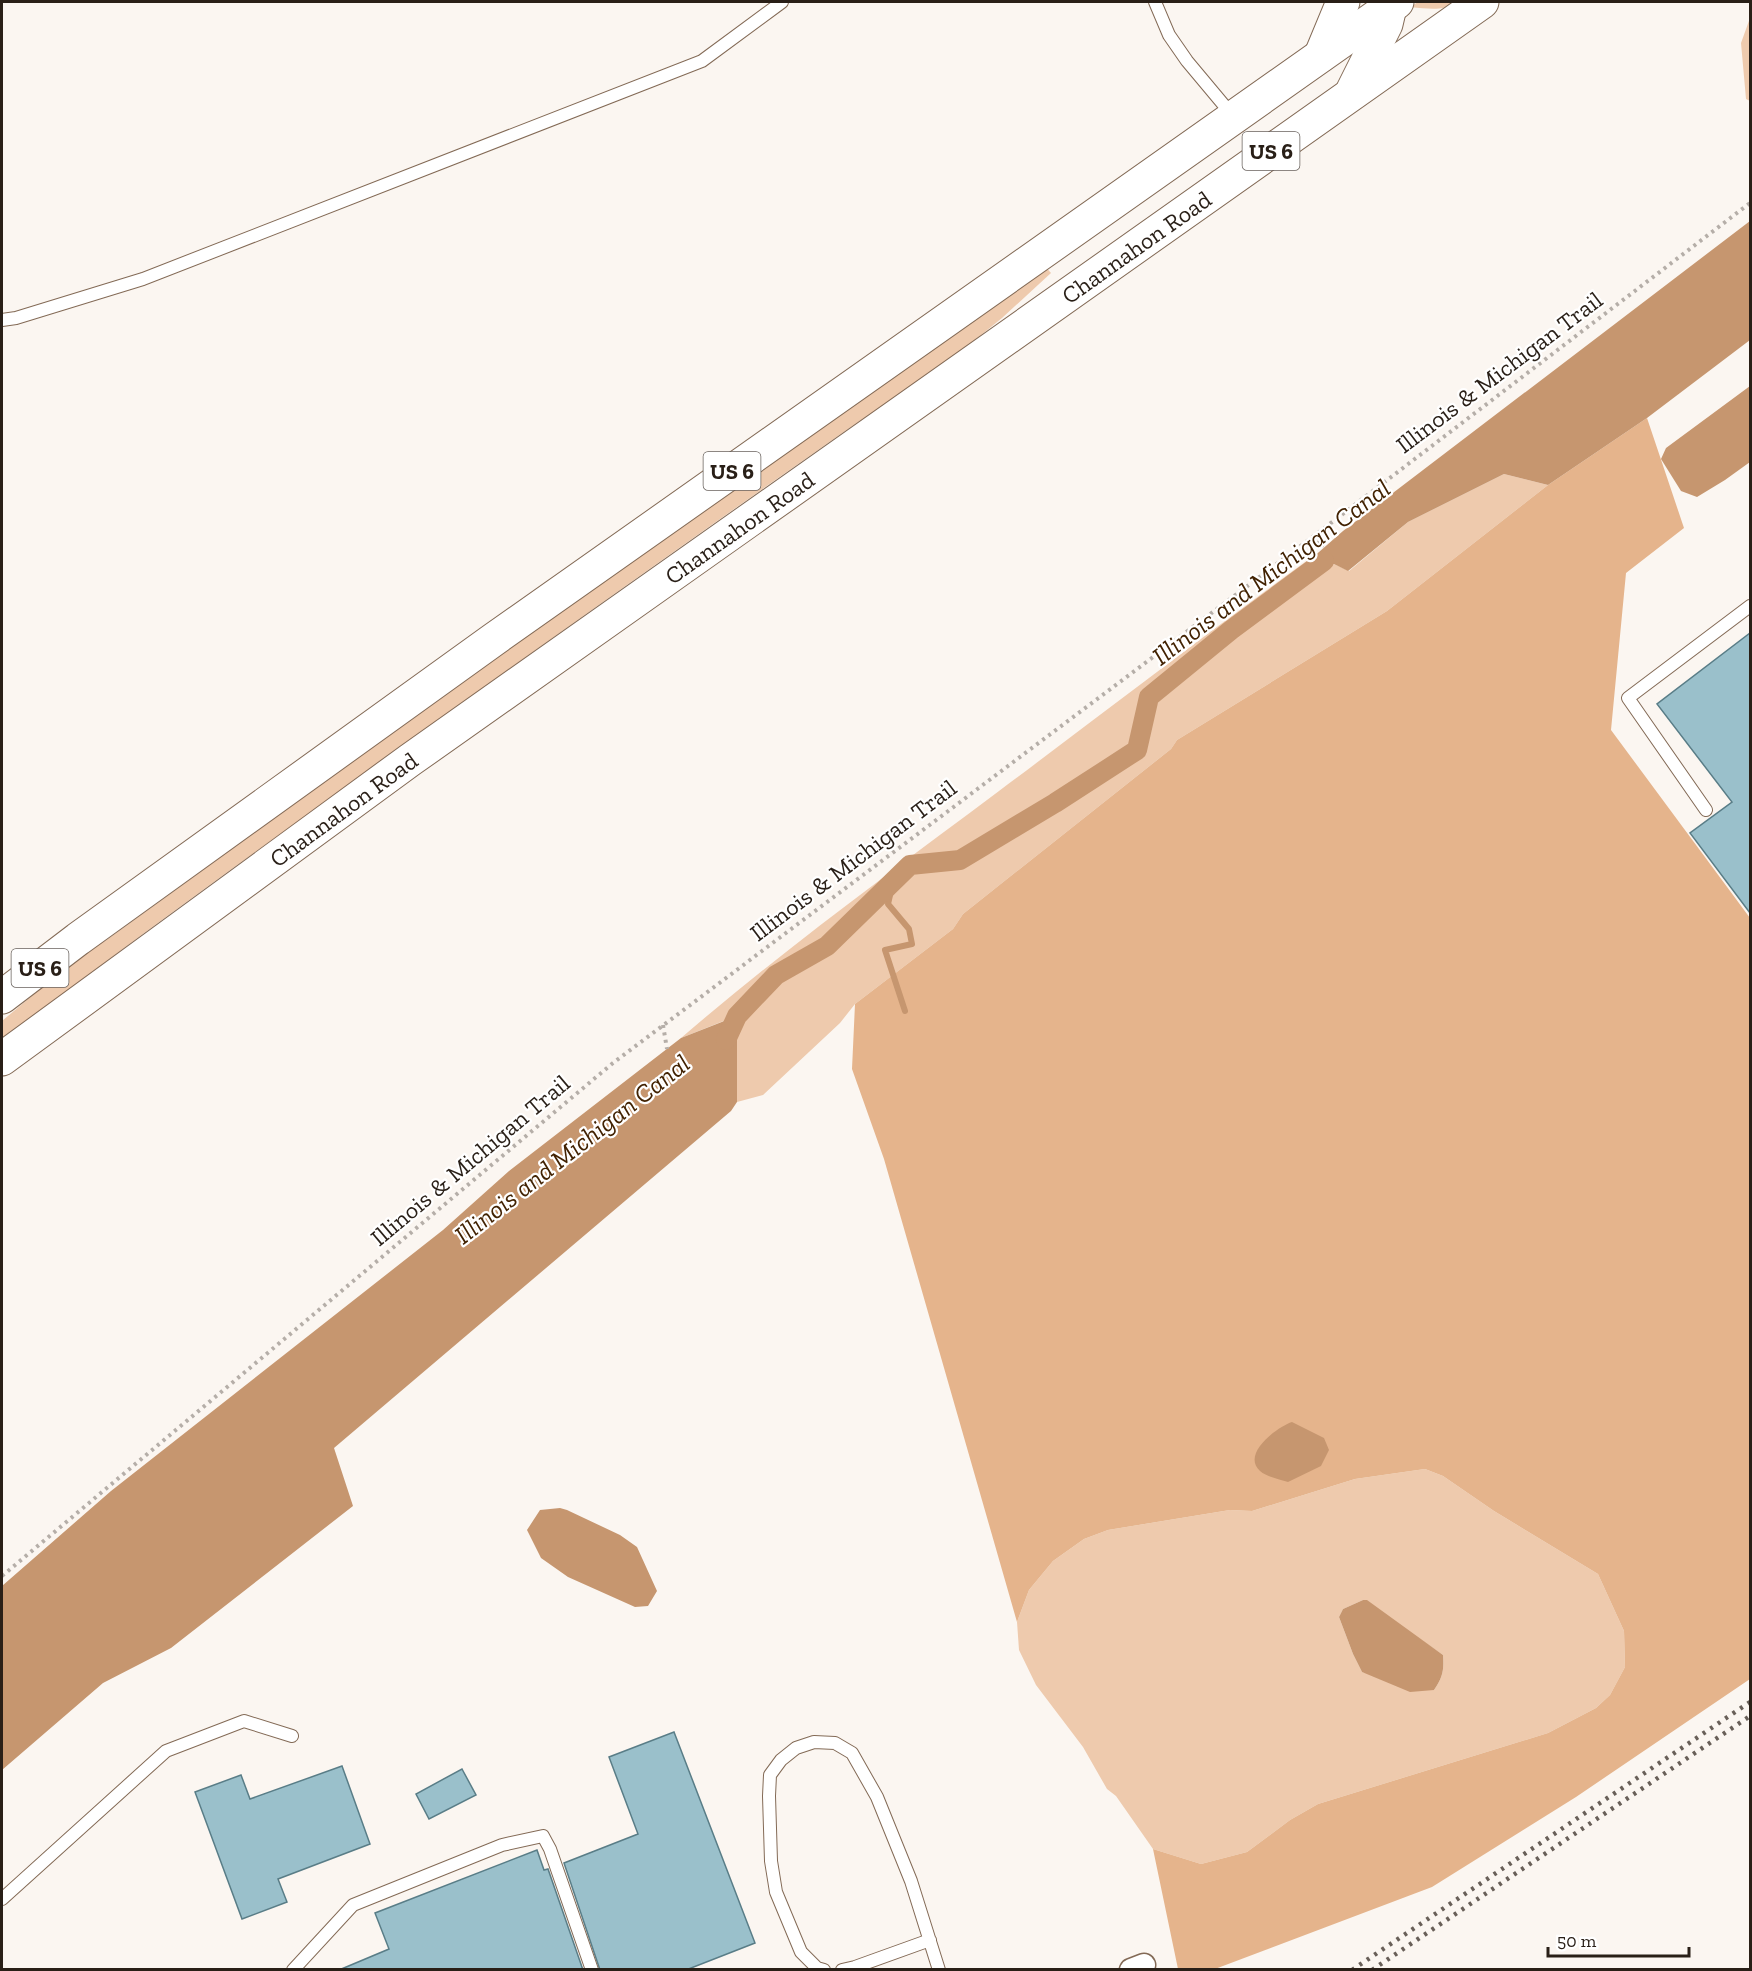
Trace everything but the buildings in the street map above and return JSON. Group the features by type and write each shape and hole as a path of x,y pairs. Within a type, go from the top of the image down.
{"main road":[{"path":"1321,55 1343,2"},
{"name":"Channahon Road","path":"2,1059 420,753 1482,2"},
{"name":"Channahon Road","path":"2,997 465,660 1321,55 1390,3"},
{"path":"1351,94 1382,34 1390,3 1417,20 1451,23"}],"lane":[{"path":"2,320 16,318 143,279 702,61 782,2"},
{"path":"1155,2 1169,35 1187,61 1233,117"},
{"path":"1706,810 1628,698 1750,606"},
{"path":"2,1899 166,1751 244,1722 292,1736"},
{"path":"824,1970 817,1968 801,1952 776,1892 771,1861 770,1775 781,1760 796,1748 814,1742 835,1743 852,1753 878,1797 911,1881 939,1970"},
{"path":"293,1970 353,1905 502,1845 543,1836 550,1849 592,1970"},
{"path":"842,1970 930,1940"}],"path":[{"name":"Illinois & Michigan Trail","path":"2,1576 613,1063 1310,539 1750,203"},
{"path":"1310,539 1324,546"},
{"path":"663,1025 667,1049"}],"shaded area":[{"path":"1418,2 1461,2 1436,9 1410,7"},
{"path":"1750,18 1750,101 1746,99 1741,43"},
{"path":"1044,265 1051,273 1002,318 943,366 880,411 868,415 867,419 861,420 838,436 450,711 160,921 2,1044 2,1021 90,947 105,941 395,730"},
{"path":"1647,418 1684,528 1626,573 1611,730 1750,918 1750,1679 1576,1797 1432,1887 1215,1969 1178,1969 1153,1849 1201,1864 1247,1852 1290,1820 1318,1804 1548,1733 1596,1708 1610,1695 1625,1667 1624,1631 1598,1574 1494,1511 1443,1476 1425,1469 1355,1479 1252,1511 1230,1510 1108,1530 1084,1539 1053,1561 1029,1590 1017,1622 884,1159 852,1069 855,1004 953,929 963,914 1171,749 1177,740 1387,611 1548,485"},
{"path":"1504,474 1548,485 1387,611 1177,740 1171,749 963,914 953,929 855,1004 840,1023 763,1095 737,1102 736,1016 681,1038 838,912 1319,552 1304,576 1334,564 1349,571 1408,522"},
{"path":"1425,1469 1443,1476 1494,1511 1598,1574 1624,1631 1625,1667 1610,1695 1596,1708 1548,1733 1318,1804 1290,1820 1247,1852 1201,1864 1153,1849 1116,1796 1107,1789 1083,1747 1036,1685 1019,1650 1017,1622 1029,1590 1053,1561 1084,1539 1108,1530 1230,1510 1252,1511 1355,1479","holes":["1363,1600 1443,1655 1442,1673 1434,1690 1362,1672 1339,1617 1343,1609"]}],"water":[{"path":"1750,221 1750,340 1647,418 1548,485 1504,474 1408,522 1348,571 1334,564 1303,576 1319,552 1343,531"},
{"path":"1750,386 1750,462 1697,497 1681,491 1661,459 1666,448"},
{"path":"737,1016 737,1102 731,1111 334,1448 353,1506 171,1648 103,1683 2,1770 2,1586 111,1491 443,1230 509,1171 681,1038"},
{"path":"1292,1422 1324,1438 1329,1450 1321,1466 1288,1482 1260,1471 1255,1464 1255,1457 1258,1449 1270,1435"},
{"path":"560,1508 620,1535 637,1547 657,1591 648,1606 635,1607 568,1577 541,1558 527,1530 540,1510"},
{"path":"1367,1600 1443,1655 1442,1673 1434,1690 1410,1692 1362,1672 1339,1617 1343,1609"}],"waterway":[{"name":"Illinois and Michigan Canal","path":"726,1040 737,1016 776,975 827,946 910,865 960,860 1137,750 1149,697 1231,630 1324,561"},
{"path":"893,882 888,904 909,929 912,944 885,950 905,1011"}],"railway":[{"path":"1352,1970 1750,1702"},
{"path":"1372,1970 1750,1716"}]}
